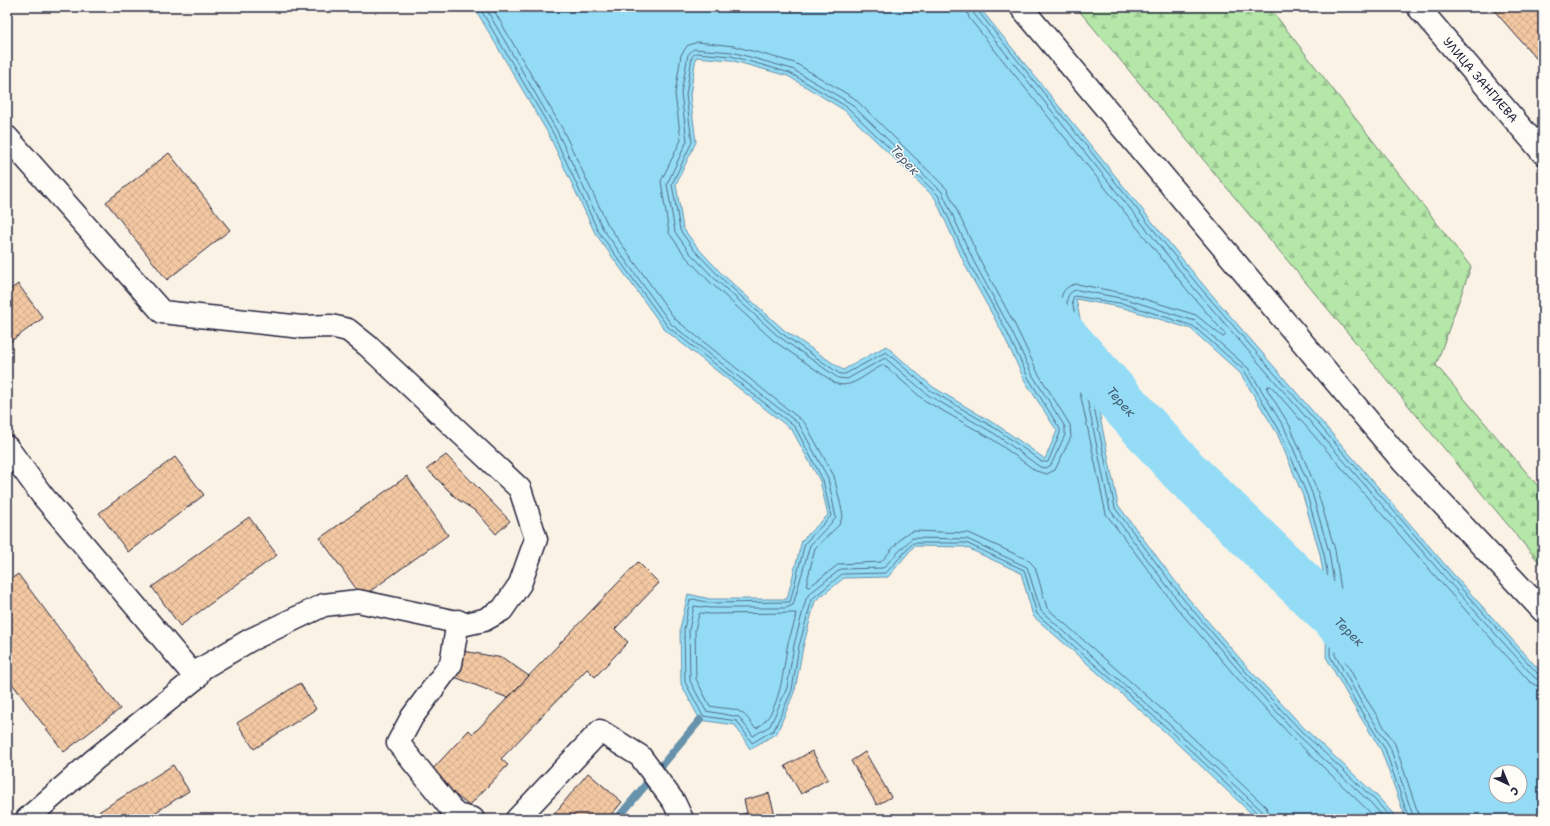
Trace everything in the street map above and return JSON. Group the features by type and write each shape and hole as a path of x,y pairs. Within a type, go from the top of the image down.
{"street":[{"path":"1021,7 1403,462 1543,611"},
{"name":"УЛИЦА ЗАНГИЕВА","path":"1418,7 1543,153"},
{"path":"7,137 162,312 302,327 331,326 348,330 368,346 520,489 536,539 520,584 502,610 484,620 466,624 358,601 324,605 250,640 201,669 196,678 94,760 27,819"},
{"path":"7,447 42,496 196,678"},
{"path":"458,622 451,664 412,717 398,743 456,815 473,819"},
{"path":"517,819 600,731 640,756 678,810"}],"green space":[{"path":"1076,7 1269,7 1471,267 1436,365 1543,492 1543,567"}],"water":[{"path":"474,7 979,7 1200,281 1454,575 1543,674 1543,819 1406,819 1381,750 1326,657 1327,597 1320,554 1303,496 1277,433 1240,373 1191,329 1124,308 1076,299 1118,505 1187,597 1248,668 1305,729 1377,796 1398,819 1257,819 1164,731 1033,616 1021,573 965,547 914,546 888,577 844,578 815,601 803,647 795,690 777,733 750,749 735,725 700,720 681,684 680,629 688,594 710,599 787,599 802,540 828,515 820,481 792,430 665,330 595,233 549,135","holes":["696,57 730,60 788,76 844,110 935,198 966,267 1002,332 1025,381 1057,431 1045,459 1000,427 933,387 886,346 843,370 784,330 721,273 697,247 683,228 676,184 696,142 690,95"]}],"building":[{"path":"1491,7 1543,7 1543,66"},
{"path":"169,153 230,230 167,280 106,202"},
{"path":"18,284 43,318 7,344 7,292"},
{"path":"446,455 510,521 496,534 477,512 457,499 427,469"},
{"path":"175,457 204,495 128,552 99,513"},
{"path":"407,476 448,535 362,597 320,538"},
{"path":"249,517 277,555 180,626 152,587"},
{"path":"638,562 659,583 615,629 628,642 595,677 587,669 501,759 508,765 469,806 429,773 469,730 473,734"},
{"path":"18,574 120,709 64,752 7,677 7,582"},
{"path":"457,650 503,658 529,676 508,698 447,674"},
{"path":"300,683 316,709 254,749 237,723"},
{"path":"812,751 828,779 801,794 785,766"},
{"path":"865,752 891,797 877,805 851,761"},
{"path":"173,765 189,791 145,819 101,819 97,813"},
{"path":"588,773 622,802 608,819 550,819"},
{"path":"769,793 776,819 734,819 733,817 747,813 744,800"}],"waterway":[{"name":"Терек","path":"1044,315 1182,469 1376,657"},
{"path":"617,819 700,720"}]}
